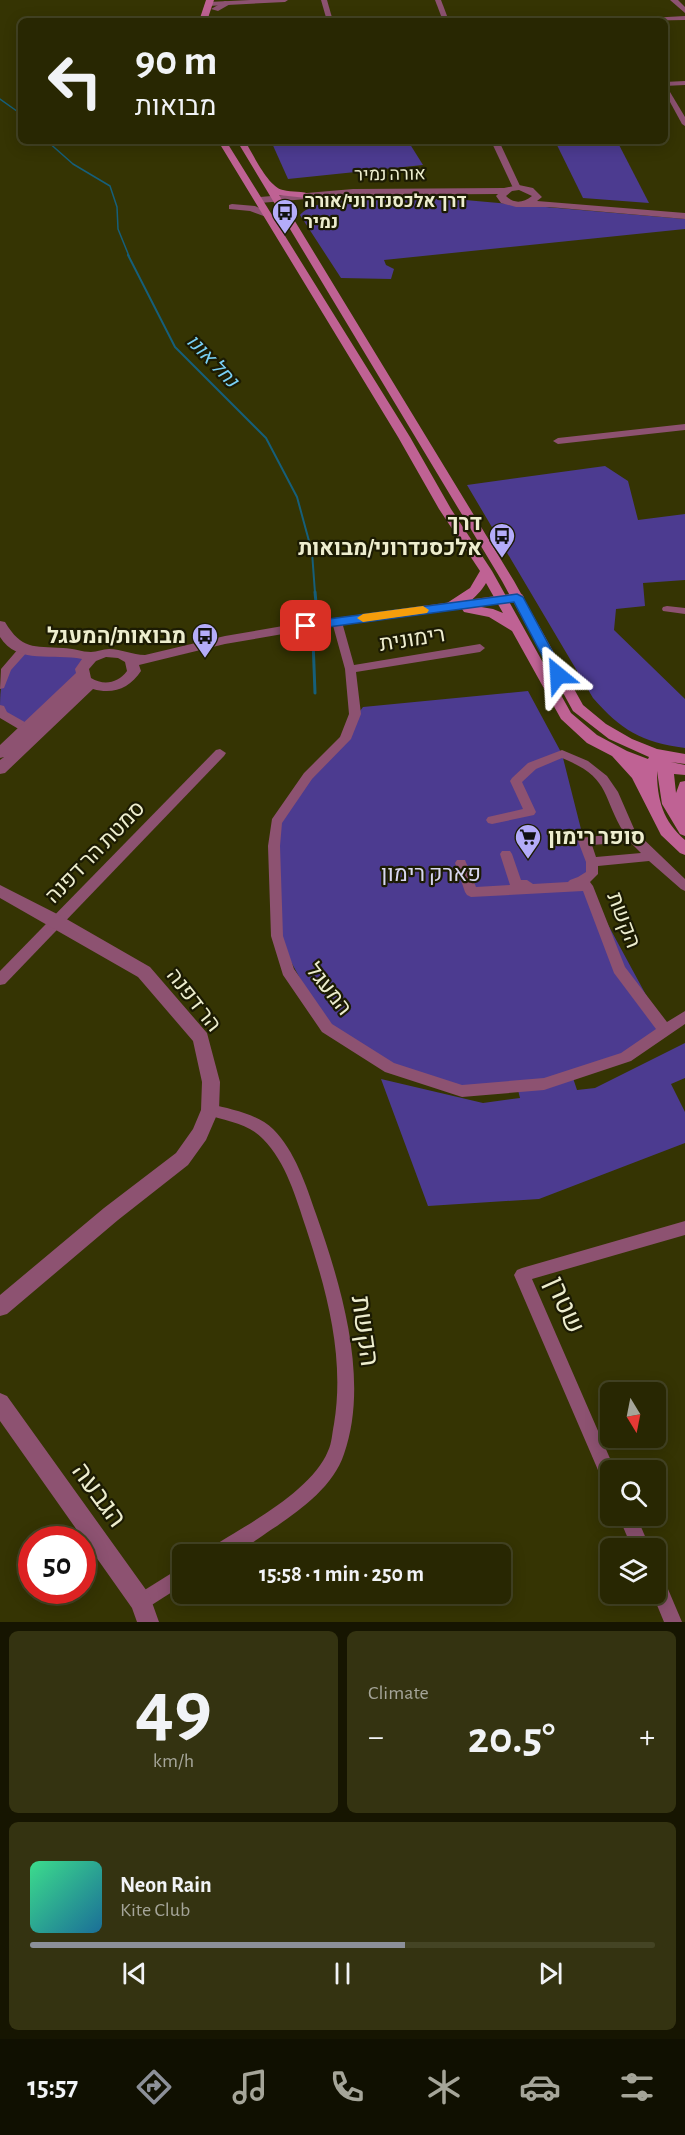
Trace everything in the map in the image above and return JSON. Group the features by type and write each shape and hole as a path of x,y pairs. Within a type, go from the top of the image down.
{"main road":[{"path":"205,18 214,3"},
{"path":"213,18 214,3"},
{"path":"224,144 404,437 445,509 486,571 567,716 592,739 632,769 650,797 661,825 685,849"},
{"path":"243,144 421,435 517,597 578,708 594,724 659,763 685,759"},
{"path":"270,188 280,193 308,197"},
{"path":"286,213 289,205 308,197"},
{"path":"452,606 475,591 486,571"},
{"path":"469,609 493,613 517,628"},
{"path":"606,748 685,770"},
{"path":"650,797 659,763"},
{"path":"659,763 669,804 685,830"},
{"path":"685,786 681,800 685,830"}],"street":[{"path":"214,3 285,0"},
{"path":"324,0 329,18"},
{"path":"438,0 445,18"},
{"path":"674,0 685,11"},
{"path":"682,0 685,3"},
{"path":"668,19 685,18"},
{"path":"668,84 685,83"},
{"path":"668,92 685,124"},
{"path":"496,144 517,188"},
{"path":"517,188 530,190 537,195 685,214 514,204 503,196 517,188"},
{"path":"253,190 246,199 232,205 252,208 269,215"},
{"path":"528,204 537,199 537,195"},
{"name":"אורה נמיר","path":"261,202 308,197 503,196"},
{"path":"558,441 685,427"},
{"path":"86,680 104,687 120,684 133,665 225,640 469,609 517,597"},
{"path":"338,626 452,606 502,601"},
{"path":"666,609 685,610"},
{"path":"0,625 9,643 23,651 70,651 92,657"},
{"name":"המעגל","path":"338,626 350,669 355,714 345,740 308,776 276,822 274,846 277,936 288,971 327,1028 390,1068 462,1091 544,1084 626,1057 685,1017"},
{"name":"רימונית","path":"350,669 480,648"},
{"path":"0,685 6,669 23,651"},
{"path":"86,680 84,664 92,657 113,652 133,665"},
{"path":"0,753 26,728 86,680"},
{"path":"0,769 86,680"},
{"path":"0,709 2,714 26,728"},
{"name":"סמטת הר דפנה","path":"0,980 220,753"},
{"path":"492,820 530,812 516,781 532,766 562,754 592,768 601,776 609,786 624,824 633,837 685,886"},
{"path":"506,854 516,885 579,882 592,874 592,862 584,841 633,837"},
{"path":"592,862 653,856"},
{"name":"הקשת","path":"461,863 471,892 587,886 619,969 665,1030"},
{"name":"הר דפנה","path":"0,891 144,972 201,1038 211,1082 210,1110 200,1134 182,1159 111,1214 0,1307"},
{"name":"הקשת","path":"210,1110 238,1118 267,1132 287,1159 327,1267 341,1320 346,1369 343,1424 335,1457 300,1500 232,1544"},
{"name":"שטרן","path":"602,1460 522,1275 685,1228"},
{"name":"הגבעה","path":"0,1403 145,1612"},
{"path":"145,1612 172,1586"},
{"path":"666,1604 673,1622"}],"green space":[{"path":"272,144 410,144 423,165 288,179"},
{"path":"556,144 619,144 649,203 583,198"},
{"path":"411,198 465,200 685,219 685,229 384,260 386,265 394,269 391,279 341,278 300,215 321,204 335,201"},
{"path":"605,466 628,481 638,520 685,514 685,580 643,583 645,606 616,609 614,630 685,699 685,748 656,742 633,733 613,718 593,698 467,485"},
{"path":"23,651 92,657 26,728 0,709 4,677"},
{"name":"פארק רימון","path":"528,691 562,754 584,841 592,862 587,886 665,1030 626,1057 572,1075 577,1090 595,1088 685,1043 685,1078 671,1084 685,1112 685,1143 539,1199 428,1206 381,1079 483,1103 520,1098 517,1086 462,1091 390,1068 327,1028 277,936 276,822 363,707"}],"waterway":[{"name":"נחל אונו","path":"0,99 18,112"},
{"name":"נחל אונו","path":"50,144 73,164 110,186 117,207 118,229 129,256"},
{"name":"נחל אונו","path":"128,255 175,347 266,438 297,497 312,552 315,593"},
{"name":"נחל אונו","path":"309,621 316,603 315,592"},
{"name":"נחל אונו","path":"313,640 315,693"}],"slow traffic":[{"path":"363,618 423,610"}],"place":[{"name":"דרך אלכסנדרוני/אורה נמיר","path":"285,235"},
{"name":"דרך אלכסנדרוני/מבואות","path":"502,559"},
{"name":"מבואות/המעגל","path":"205,659"},
{"name":"סופר רימון","path":"528,860"}],"route":[{"path":"306,626 517,597 558,675"}]}
